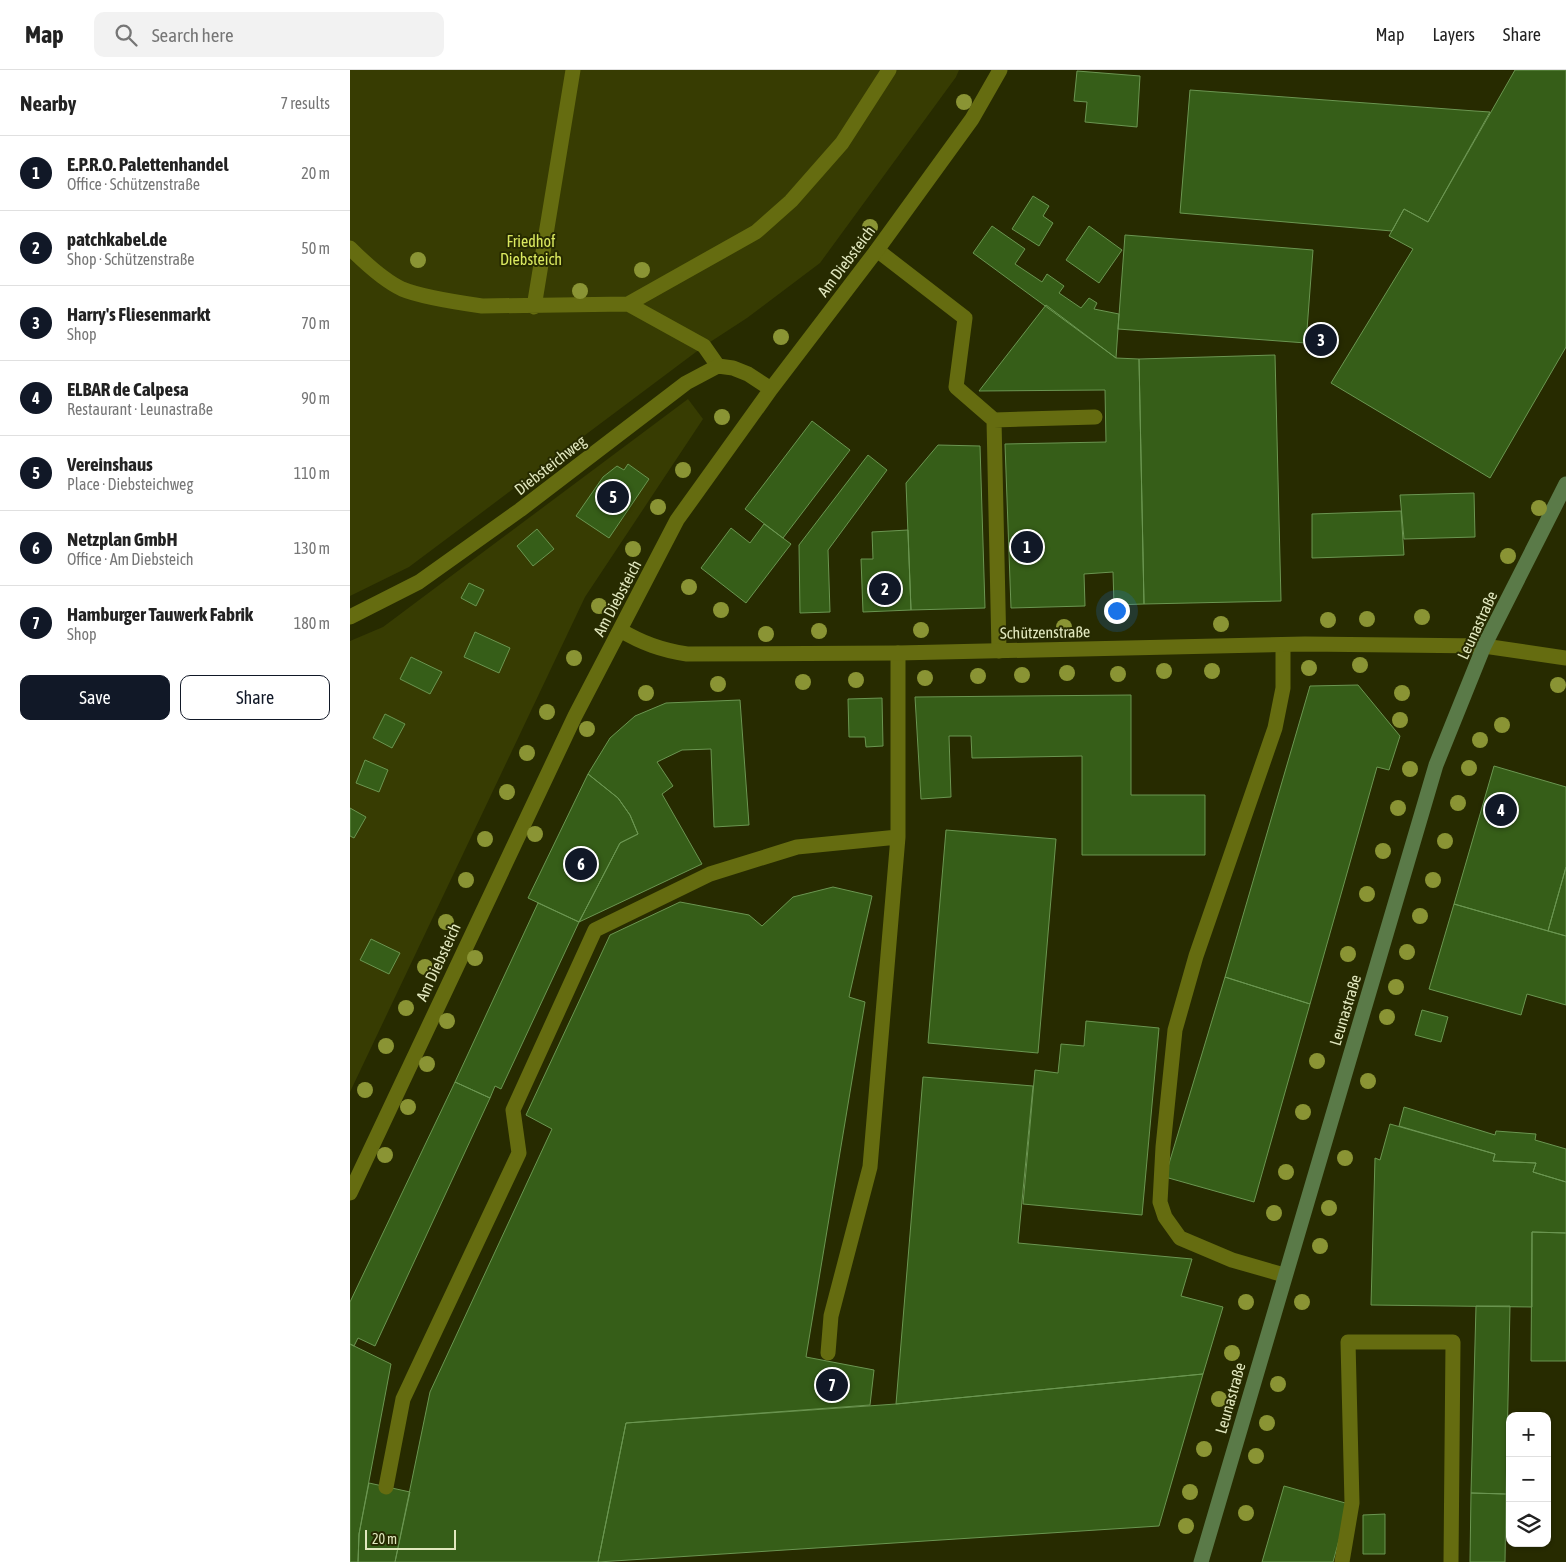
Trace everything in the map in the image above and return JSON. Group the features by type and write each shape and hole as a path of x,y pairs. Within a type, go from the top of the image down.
{"street":[{"path":"534,307 573,70"},
{"path":"350,248 377,272 403,289 482,306 534,307 628,304 756,232 770,220 816,174 842,143 889,70"},
{"name":"Am Diebsteich","path":"350,1193 575,716 677,520 771,389 877,250 972,119 1000,70"},
{"path":"877,250 965,318 956,387 994,420 1095,417"},
{"path":"628,304 704,346 718,366 734,368 748,374 771,389"},
{"name":"Diebsteichweg","path":"350,617 420,582 520,510 686,383 718,366"},
{"path":"994,420 999,651"},
{"name":"Leunastraße","path":"1201,1562 1284,1275 1436,765 1484,646 1566,484"},
{"name":"Schützenstraße","path":"620,630 641,642 661,650 687,654 898,653 1283,645 1484,646 1566,658"},
{"path":"1283,645 1284,688 1275,728 1196,956 1175,1030 1163,1147 1160,1202 1165,1217 1180,1238 1232,1260 1284,1275"},
{"path":"828,1353 831,1316 870,1167 898,837 898,653"},
{"path":"386,1487 403,1399 519,1153 513,1110 595,930 710,874 797,848 898,837"},
{"path":"1342,1562 1352,1502 1348,1342 1454,1342 1451,1562"}],"green space":[{"name":"Friedhof Diebsteich","path":"350,70 959,70 956,77 820,263 747,318 704,346 409,567 350,596"},
{"path":"688,399 703,419 585,597 350,1092 350,641 383,627"}],"building":[{"path":"1515,70 1566,70 1566,347 1490,478 1331,383 1413,249 1389,236 1404,209 1428,222"},
{"path":"1077,71 1140,76 1137,127 1085,122 1087,102 1074,101"},
{"path":"1190,90 1490,112 1428,222 1404,209 1392,231 1180,213"},
{"path":"1033,196 1049,206 1043,216 1053,223 1039,246 1012,229"},
{"path":"992,226 1025,249 1015,264 1042,282 1047,274 1064,286 1059,293 1081,308 1089,298 1097,303 1094,309 1119,314 1116,358 973,253"},
{"path":"1089,226 1122,250 1099,283 1066,260"},
{"path":"1125,235 1313,250 1306,343 1118,329"},
{"path":"1046,305 1116,358 1139,359 1144,604 1114,605 1113,572 1084,574 1085,606 1011,608 1005,444 1106,442 1105,390 979,391"},
{"path":"1275,355 1281,601 1144,604 1139,359"},
{"path":"812,421 850,450 783,538 745,509"},
{"path":"938,445 980,446 985,608 911,610 906,483"},
{"path":"868,455 887,470 828,550 830,612 800,613 799,545"},
{"path":"628,464 649,479 609,538 576,516 603,477 617,466 624,470"},
{"path":"1474,493 1475,537 1404,539 1400,495"},
{"path":"1401,511 1404,555 1312,558 1312,514"},
{"path":"764,524 791,544 746,603 701,568 731,528 750,543"},
{"path":"537,529 554,549 533,566 517,546"},
{"path":"908,530 911,610 863,612 861,559 873,559 872,532"},
{"path":"469,583 484,590 476,606 461,598"},
{"path":"475,632 510,648 499,673 464,657"},
{"path":"411,657 442,672 430,694 400,679"},
{"path":"1358,685 1400,736 1389,770 1377,767 1310,1004 1225,977 1310,686"},
{"path":"1131,695 1131,795 1205,795 1205,855 1082,855 1082,756 972,758 971,736 949,736 951,797 921,799 915,697"},
{"path":"882,698 883,746 866,747 865,737 849,737 848,699"},
{"path":"740,700 749,825 714,827 711,749 682,750 657,762 673,786 662,794 702,864 579,922 620,843 638,834 630,815 618,798 588,774 610,738 635,716 666,703"},
{"path":"385,714 405,724 392,748 373,738"},
{"path":"365,760 388,770 379,792 356,783"},
{"path":"1494,766 1566,787 1566,867 1548,931 1454,904"},
{"path":"588,774 618,798 630,815 638,834 620,843 579,922 528,898"},
{"path":"350,808 366,817 354,838 350,836"},
{"path":"946,830 1056,839 1038,1053 928,1043"},
{"path":"1566,867 1566,936 1548,931"},
{"path":"833,887 872,896 849,997 865,1002 806,1357 874,1370 870,1405 626,1423 598,1562 395,1562 430,1392 552,1129 526,1115 610,935 680,902 749,915 762,926 793,897"},
{"path":"538,903 579,922 501,1089 495,1086 490,1098 455,1082"},
{"path":"1454,904 1566,936 1566,1005 1527,994 1521,1015 1429,989"},
{"path":"371,939 400,953 389,974 360,960"},
{"path":"1225,977 1310,1004 1254,1202 1165,1177"},
{"path":"1422,1010 1448,1017 1441,1042 1415,1035"},
{"path":"1086,1021 1159,1028 1142,1215 1023,1204 1035,1070 1058,1073 1061,1044 1084,1046"},
{"path":"923,1077 1033,1086 1018,1243 1192,1259 1181,1296 1223,1307 1203,1374 896,1404"},
{"path":"455,1082 490,1098 375,1346 358,1338 354,1346 350,1344 350,1302"},
{"path":"1404,1107 1495,1135 1496,1131 1536,1134 1535,1140 1566,1149 1566,1182 1533,1172 1536,1163 1493,1161 1495,1154 1399,1126"},
{"path":"1390,1124 1495,1154 1493,1161 1536,1163 1533,1172 1566,1182 1566,1233 1532,1232 1532,1307 1371,1305 1375,1158 1380,1160"},
{"path":"1532,1232 1566,1233 1566,1361 1531,1361"},
{"path":"1476,1306 1510,1306 1508,1412 1506,1412 1506,1494 1471,1493"},
{"path":"350,1344 391,1364 359,1534 358,1562 350,1562"},
{"path":"1203,1374 1159,1526 598,1562 626,1423 896,1404"},
{"path":"369,1483 410,1492 395,1562 358,1562 359,1534"},
{"path":"1284,1486 1349,1504 1333,1562 1262,1562"},
{"path":"1471,1493 1506,1494 1505,1562 1470,1562"},
{"path":"1385,1514 1385,1554 1363,1554 1363,1515"}],"place":[{"name":"Harry's Fliesenmarkt","path":"1321,340"},
{"name":"Vereinshaus","path":"613,497"},
{"name":"E.P.R.O. Palettenhandel","path":"1027,547"},
{"name":"patchkabel.de","path":"885,589"},
{"name":"ELBAR de Calpesa","path":"1501,810"},
{"name":"Netzplan GmbH","path":"581,864"},
{"name":"Hamburger Tauwerk Fabrik","path":"832,1385"}]}
